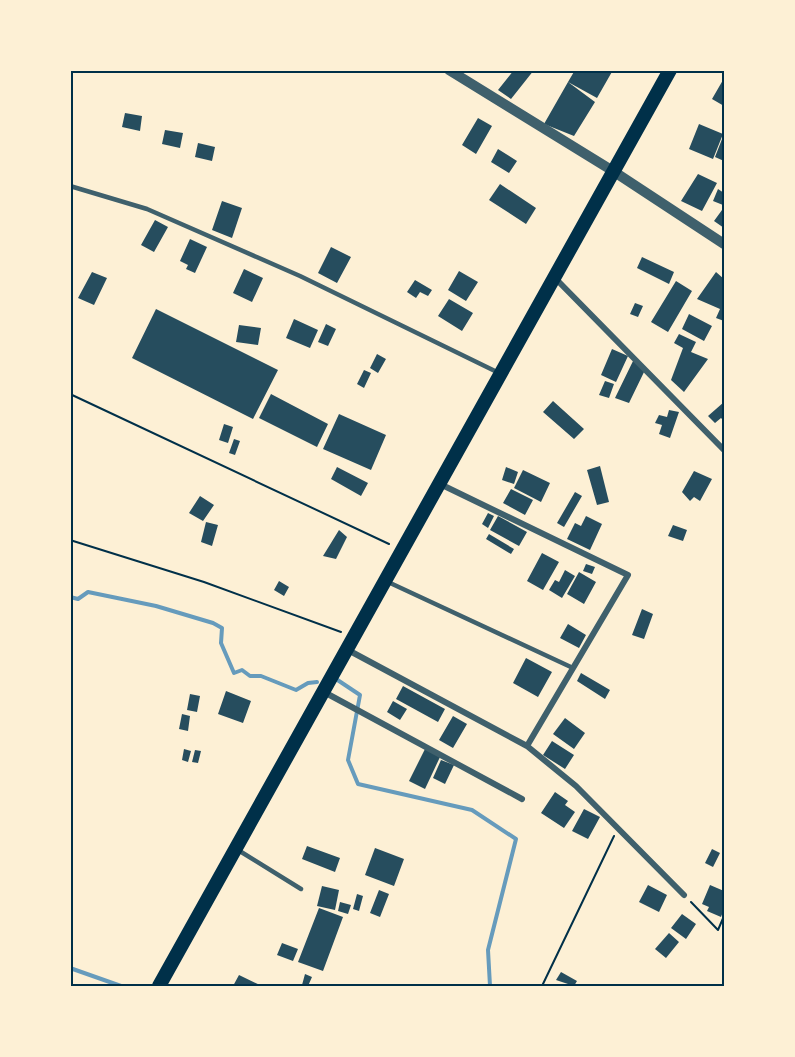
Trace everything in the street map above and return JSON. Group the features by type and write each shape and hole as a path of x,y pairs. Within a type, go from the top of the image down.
{"highway":[{"path":"159,987 670,70"}],"street":[{"path":"449,70 613,171 724,244"},
{"path":"554,278 724,450"},
{"path":"440,484 628,575 527,746"},
{"path":"351,644 527,746 576,786 684,895"},
{"path":"324,692 522,799"}],"lane":[{"path":"70,186 157,213 300,276 500,373"},
{"path":"386,581 573,668"},
{"path":"236,848 302,889"}],"path":[{"path":"70,394 386,544 407,543"},
{"path":"70,540 204,582 351,644"},
{"path":"542,987 618,828"},
{"path":"684,895 718,930 724,916"}],"building":[{"path":"514,70 534,70 511,99 498,90"},
{"path":"575,70 613,70 597,98 568,82"},
{"path":"724,81 724,106 712,99"},
{"path":"568,82 595,102 574,136 544,124"},
{"path":"125,113 142,116 140,131 122,127"},
{"path":"478,118 492,126 476,154 462,145"},
{"path":"699,124 723,134 713,159 689,149"},
{"path":"165,130 183,133 180,148 162,144"},
{"path":"724,134 724,161 715,157"},
{"path":"198,143 215,147 212,161 195,157"},
{"path":"498,149 517,161 509,173 491,162"},
{"path":"698,174 717,183 702,211 681,201"},
{"path":"500,184 536,208 526,224 489,200"},
{"path":"718,189 724,193 723,205 713,201"},
{"path":"222,201 242,208 232,238 212,230"},
{"path":"722,210 724,212 724,228 714,221"},
{"path":"155,220 168,227 154,252 141,245"},
{"path":"190,239 207,247 195,273 186,269 188,265 180,261"},
{"path":"331,247 351,257 337,283 318,273"},
{"path":"642,257 674,272 669,284 637,268"},
{"path":"244,269 263,278 252,302 233,293"},
{"path":"459,271 478,282 466,301 448,290"},
{"path":"92,272 107,278 94,305 78,298"},
{"path":"716,272 724,279 724,321 716,318 720,309 697,299"},
{"path":"415,280 432,290 428,296 420,292 416,298 407,292"},
{"path":"676,281 692,291 668,332 651,322"},
{"path":"449,299 473,313 462,331 438,316"},
{"path":"635,303 643,306 638,317 630,314"},
{"path":"156,309 278,370 253,419 132,358"},
{"path":"689,314 712,326 704,341 682,329"},
{"path":"294,319 318,330 310,348 286,338"},
{"path":"326,324 336,329 328,346 318,342"},
{"path":"239,325 261,328 258,345 236,342"},
{"path":"679,334 696,342 691,352 708,359 684,392 671,380 683,348 674,343"},
{"path":"612,349 628,356 616,382 601,375"},
{"path":"377,354 386,359 378,373 370,368"},
{"path":"634,359 645,370 629,403 615,398"},
{"path":"364,370 371,373 364,388 357,384"},
{"path":"605,381 614,384 609,398 599,395"},
{"path":"271,394 328,424 317,447 259,418"},
{"path":"553,401 584,429 574,439 543,412"},
{"path":"724,402 724,421 721,418 715,423 708,416"},
{"path":"669,410 679,412 670,438 659,434 662,425 655,423 659,415 667,417"},
{"path":"339,414 386,435 371,470 323,449"},
{"path":"224,424 233,427 228,443 219,440"},
{"path":"234,439 240,441 235,455 229,453"},
{"path":"600,466 609,502 597,505 587,470"},
{"path":"337,467 368,483 361,496 331,479"},
{"path":"506,467 518,472 514,484 502,480"},
{"path":"523,470 550,483 541,502 514,488"},
{"path":"694,471 712,479 700,501 694,497 690,501 682,492"},
{"path":"511,489 533,500 525,515 503,503"},
{"path":"575,492 582,496 564,527 557,523"},
{"path":"200,496 214,505 203,521 189,513"},
{"path":"488,513 494,516 488,528 482,524"},
{"path":"498,516 527,532 519,546 490,530"},
{"path":"586,516 602,524 590,550 567,539 575,523 581,526"},
{"path":"206,522 218,525 212,546 201,542"},
{"path":"673,525 687,530 683,541 668,536"},
{"path":"339,530 347,537 336,559 323,556"},
{"path":"489,534 514,549 511,554 486,539"},
{"path":"542,553 559,562 543,590 527,581"},
{"path":"586,564 595,567 592,574 583,571"},
{"path":"565,570 575,576 562,598 549,590 555,580 559,582"},
{"path":"579,572 596,582 584,604 567,594"},
{"path":"279,581 289,587 284,596 274,590"},
{"path":"642,609 653,614 644,639 632,635"},
{"path":"568,624 586,635 579,648 560,638"},
{"path":"526,658 552,672 538,697 513,683"},
{"path":"581,673 610,690 605,699 577,681"},
{"path":"403,686 445,709 438,722 396,699"},
{"path":"226,691 251,701 243,723 218,714"},
{"path":"190,694 200,696 197,712 187,710"},
{"path":"393,701 407,709 400,720 387,712"},
{"path":"182,714 190,716 188,731 179,729"},
{"path":"453,716 467,724 453,748 439,740"},
{"path":"565,718 585,733 574,749 553,734"},
{"path":"552,741 574,755 565,769 543,755"},
{"path":"184,749 191,751 188,762 182,760"},
{"path":"425,749 440,757 425,789 409,781"},
{"path":"195,750 201,751 198,763 192,762"},
{"path":"441,760 454,765 445,784 433,778"},
{"path":"555,792 568,801 565,805 575,812 564,828 541,813"},
{"path":"584,809 600,817 588,839 572,831"},
{"path":"307,846 340,858 335,872 302,859"},
{"path":"375,848 404,859 394,886 365,875"},
{"path":"712,849 720,853 713,867 705,863"},
{"path":"648,885 667,895 659,912 639,902"},
{"path":"710,885 724,891 724,909 721,917 707,911 709,907 702,904"},
{"path":"322,886 339,890 335,910 317,906"},
{"path":"379,890 389,894 380,917 370,913"},
{"path":"357,894 363,896 359,911 353,909"},
{"path":"340,902 351,905 348,914 338,911"},
{"path":"319,908 343,917 323,971 298,962"},
{"path":"682,914 696,924 686,939 671,928"},
{"path":"669,933 679,942 666,958 655,949"},
{"path":"282,943 298,949 293,961 277,955"},
{"path":"561,972 577,981 574,986 556,980"},
{"path":"305,974 312,977 308,986 302,985"},
{"path":"239,975 262,986 233,986"}],"waterway":[{"path":"70,597 78,599 88,592 156,606 213,623 222,628 221,643 234,673 242,670 250,676 261,676 296,690 308,683 317,682"},
{"path":"333,677 360,695 348,760 358,784 472,810 516,839 488,950 490,986"},
{"path":"70,968 121,986"}]}
